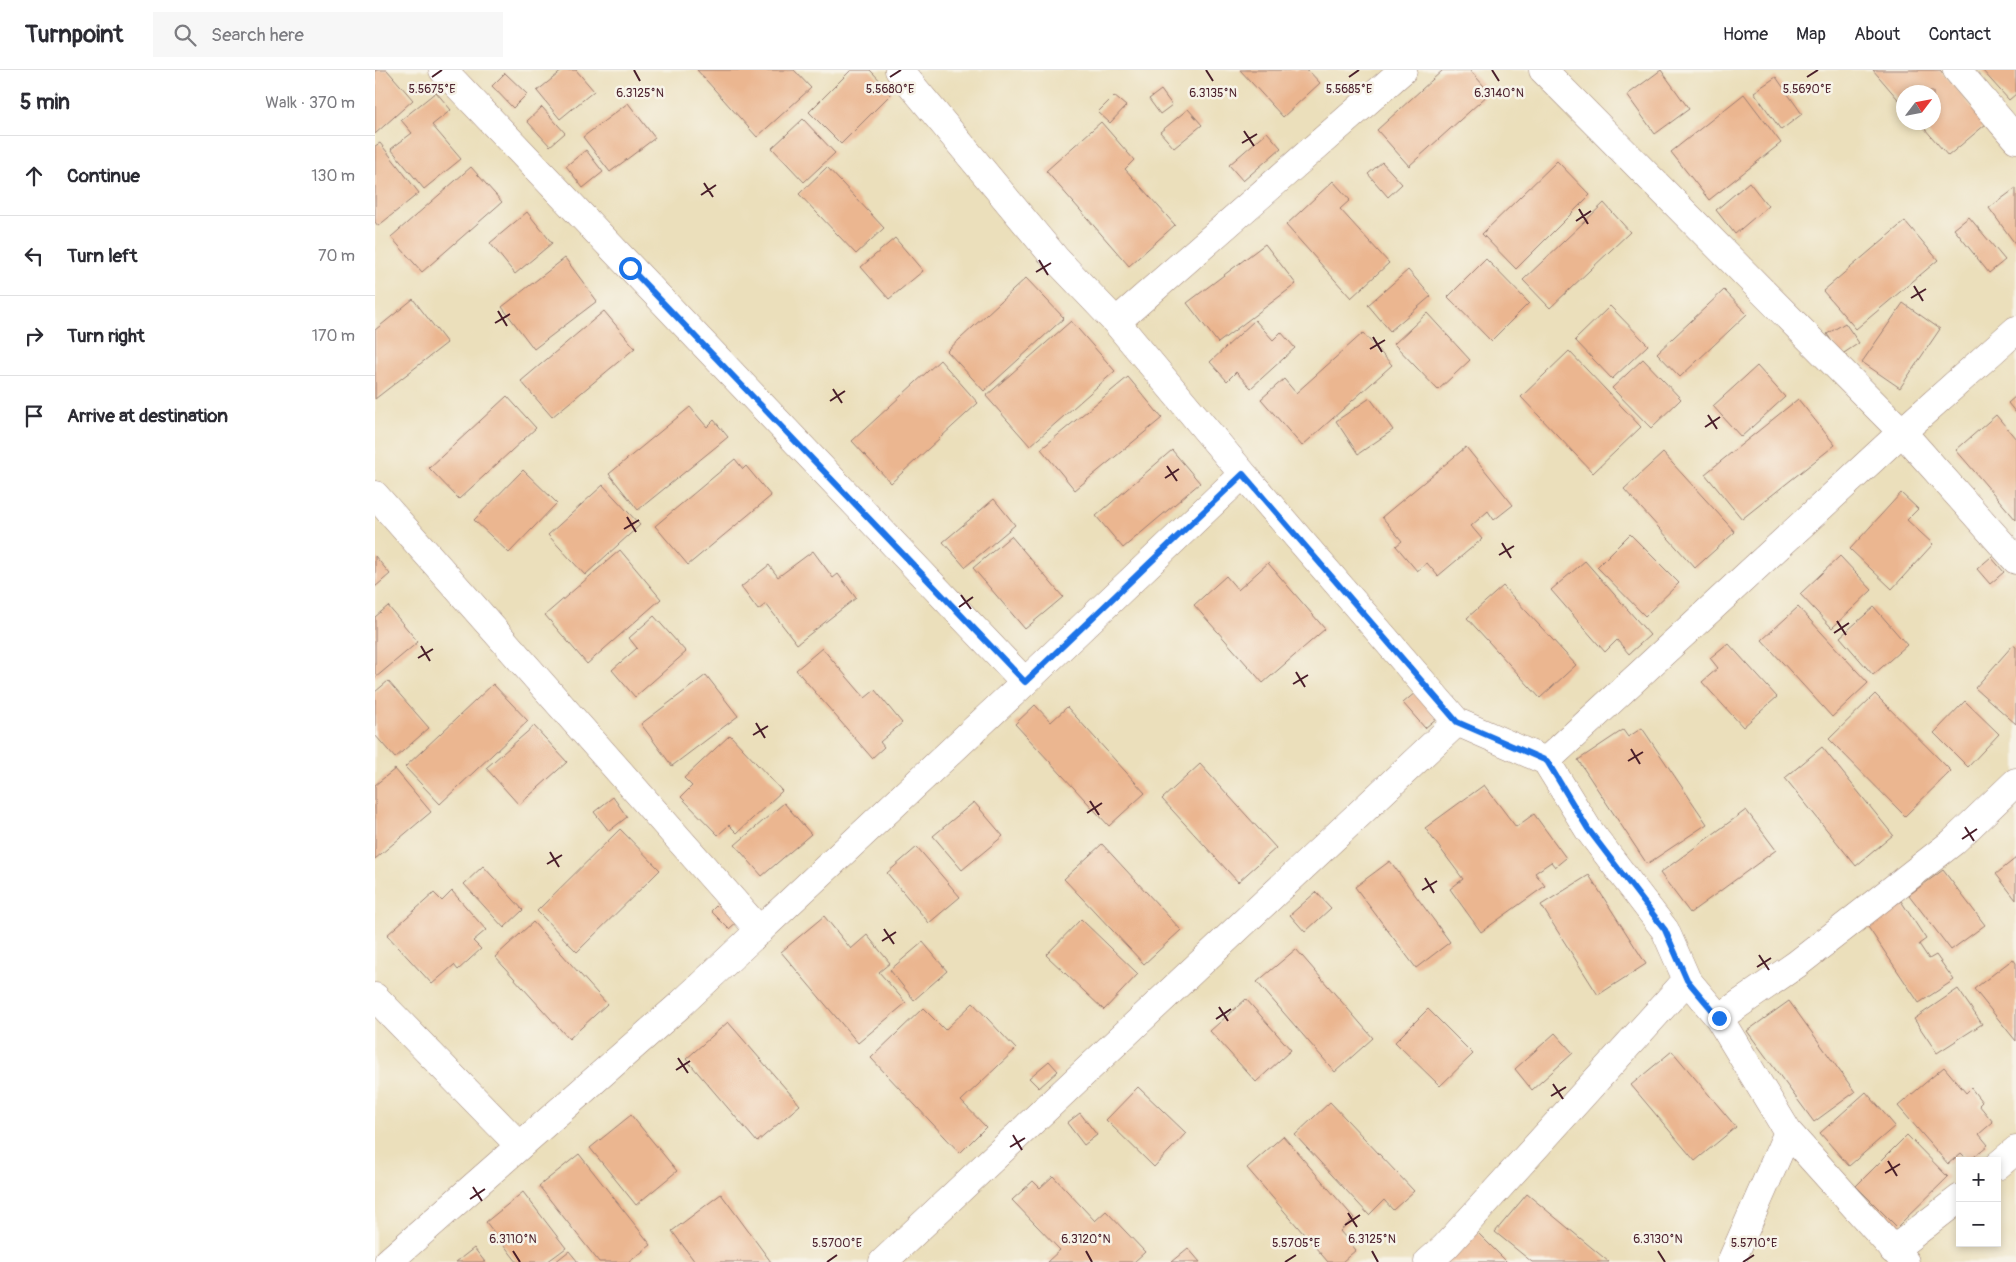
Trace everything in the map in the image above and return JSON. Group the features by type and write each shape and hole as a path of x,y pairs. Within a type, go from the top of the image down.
{"street":[{"path":"443,70 1025,682"},
{"path":"899,70 1056,259 1116,322 1243,474 1457,722 1547,761 1588,829 1665,930 1687,980 1719,1018 1788,1132 1899,1256 1956,1202"},
{"path":"1116,322 1403,70"},
{"path":"1543,70 1902,432 2016,560"},
{"path":"1957,70 2016,139"},
{"path":"1547,761 1902,432 2016,330"},
{"path":"388,1262 680,1005 1025,682 1243,474"},
{"path":"375,495 760,931"},
{"path":"883,1262 1457,722"},
{"path":"1719,1018 1797,964 1953,842 2016,782"},
{"path":"1428,1262 1445,1247 1687,980"},
{"path":"375,996 519,1146"},
{"path":"1731,1262 1788,1132"},
{"path":"2001,1163 2016,1150"}],"building":[{"path":"375,70 387,70 413,100 375,134"},
{"path":"563,70 576,70 594,91 560,119 537,91"},
{"path":"697,70 794,70 811,88 757,137"},
{"path":"851,70 870,70 892,93 841,144 809,112"},
{"path":"1240,70 1308,70 1320,83 1283,117"},
{"path":"1443,70 1470,70 1490,93 1409,166 1377,130"},
{"path":"1661,70 1689,109 1655,134 1627,95"},
{"path":"1873,70 1940,70 1986,124 1948,156 1926,130 1941,130 1941,85 1896,85 1896,97"},
{"path":"1982,70 2016,70 2016,94 2009,100"},
{"path":"505,73 527,94 513,108 492,86"},
{"path":"1776,77 1802,114 1781,130 1754,92"},
{"path":"1161,90 1172,105 1160,114 1149,99"},
{"path":"436,92 451,110 432,125 461,159 424,189 391,149 412,133 401,120"},
{"path":"1744,94 1781,143 1709,200 1671,152"},
{"path":"1114,96 1126,106 1110,123 1098,112"},
{"path":"628,103 655,138 610,172 583,137"},
{"path":"542,107 565,133 550,146 527,121"},
{"path":"1188,109 1202,125 1174,148 1160,132"},
{"path":"803,119 835,153 804,182 772,148"},
{"path":"1101,122 1134,160 1125,169 1175,225 1129,266 1046,171"},
{"path":"1267,132 1281,148 1243,181 1229,165"},
{"path":"380,143 419,193 378,226 375,222 375,146"},
{"path":"586,150 603,172 583,188 566,166"},
{"path":"1557,161 1590,195 1516,269 1482,234"},
{"path":"1382,162 1402,184 1388,197 1368,174"},
{"path":"471,167 502,202 422,272 391,237"},
{"path":"827,167 884,228 856,254 799,194"},
{"path":"1333,181 1350,200 1340,209 1389,263 1351,298 1286,225"},
{"path":"1749,182 1768,206 1735,234 1716,210"},
{"path":"2016,188 2016,245 1989,208"},
{"path":"1604,203 1630,232 1550,308 1523,280"},
{"path":"527,212 552,243 515,274 490,243"},
{"path":"1969,217 2005,260 1989,273 1954,229"},
{"path":"1905,221 1938,260 1856,329 1823,291"},
{"path":"895,238 923,271 889,299 861,267"},
{"path":"1265,244 1296,284 1218,343 1187,303"},
{"path":"565,258 597,301 534,349 502,307"},
{"path":"1486,259 1529,303 1491,341 1448,297"},
{"path":"1408,270 1431,296 1390,331 1368,305"},
{"path":"1026,278 1064,318 984,391 947,351"},
{"path":"1724,290 1747,314 1680,377 1657,353"},
{"path":"413,299 447,343 375,399 375,330"},
{"path":"1903,303 1940,329 1900,388 1862,362"},
{"path":"1610,306 1648,345 1612,379 1575,340"},
{"path":"604,311 635,348 552,417 521,381"},
{"path":"1427,313 1470,360 1438,390 1394,344"},
{"path":"1255,320 1273,340 1281,332 1295,348 1251,388 1236,372 1227,381 1210,362"},
{"path":"1071,321 1115,371 1030,446 986,396"},
{"path":"1845,323 1859,343 1841,355 1827,334"},
{"path":"1363,333 1392,365 1302,446 1261,399 1284,379 1296,393"},
{"path":"1569,351 1641,427 1593,473 1521,397"},
{"path":"1643,359 1681,399 1651,428 1612,388"},
{"path":"940,360 978,403 891,483 852,441"},
{"path":"1757,366 1785,397 1741,437 1713,406"},
{"path":"1128,377 1162,418 1075,490 1041,449"},
{"path":"507,396 536,428 459,499 429,468"},
{"path":"2016,396 2016,413 2008,403"},
{"path":"1370,398 1393,430 1358,454 1336,421"},
{"path":"1798,399 1835,445 1742,519 1705,474"},
{"path":"690,407 707,427 714,420 728,437 638,510 609,474"},
{"path":"1996,415 2016,439 2016,520 1956,450"},
{"path":"1466,447 1513,505 1494,520 1488,511 1471,526 1482,539 1438,576 1427,563 1417,571 1396,546 1402,541 1382,517"},
{"path":"1172,450 1200,483 1123,548 1096,516"},
{"path":"1663,453 1735,532 1695,568 1624,489"},
{"path":"735,459 743,469 746,466 771,496 688,565 655,526"},
{"path":"523,470 557,503 509,553 474,520"},
{"path":"603,485 640,525 585,575 548,535"},
{"path":"1901,493 1918,509 1907,520 1933,544 1892,589 1850,549"},
{"path":"994,499 1015,525 965,567 943,542"},
{"path":"1630,534 1679,583 1645,616 1597,567"},
{"path":"1011,536 1063,597 1025,629 973,568"},
{"path":"620,550 661,599 587,664 545,615"},
{"path":"813,551 833,578 838,574 856,598 797,644 766,604 758,610 741,587 769,565 778,577"},
{"path":"375,556 390,574 375,587"},
{"path":"1840,556 1872,590 1832,628 1800,594"},
{"path":"1991,557 2004,572 1990,584 1977,569"},
{"path":"1585,561 1650,635 1629,654 1617,640 1605,652 1551,590"},
{"path":"1268,563 1325,629 1263,683 1194,605 1226,576 1238,590"},
{"path":"1503,586 1576,665 1540,698 1467,618"},
{"path":"388,606 418,642 375,678 375,617"},
{"path":"1798,607 1868,683 1832,717 1762,640"},
{"path":"1874,607 1907,645 1873,675 1840,637"},
{"path":"654,616 686,652 635,697 612,670 637,648 629,638"},
{"path":"1728,643 1777,697 1743,727 1702,682 1718,668 1710,658"},
{"path":"2013,645 2016,647 2016,724 1975,688"},
{"path":"822,648 865,698 875,690 902,723 880,742 884,747 872,758 796,670"},
{"path":"706,675 738,716 672,766 641,724"},
{"path":"388,681 429,728 395,758 375,735 375,692"},
{"path":"493,684 528,721 440,804 405,767"},
{"path":"1416,692 1438,717 1425,728 1403,703"},
{"path":"1875,694 1951,771 1905,816 1829,739"},
{"path":"1965,701 1999,734 1968,767 1934,733"},
{"path":"1035,705 1051,722 1067,707 1145,793 1109,826 1015,724"},
{"path":"534,726 567,762 519,805 486,768"},
{"path":"1642,728 1707,824 1647,864 1578,760 1623,730 1628,737"},
{"path":"730,735 782,791 737,833 729,825 718,835 681,797 692,786 684,778"},
{"path":"1822,747 1893,835 1856,866 1785,778"},
{"path":"1200,764 1276,848 1238,882 1162,799"},
{"path":"395,769 431,812 375,859 375,785"},
{"path":"1484,785 1516,827 1534,814 1566,858 1555,867 1551,862 1535,873 1545,886 1481,932 1450,889 1463,879 1425,828"},
{"path":"613,797 627,817 609,831 594,812"},
{"path":"974,802 1003,836 962,870 933,836"},
{"path":"784,803 811,834 762,876 735,845"},
{"path":"1746,810 1776,850 1690,913 1660,873"},
{"path":"620,829 660,870 577,952 537,911"},
{"path":"1102,844 1181,930 1144,964 1064,879"},
{"path":"917,847 960,897 929,923 887,873"},
{"path":"2016,858 2016,900 1996,874"},
{"path":"1390,861 1450,942 1416,968 1355,887"},
{"path":"483,866 523,910 504,928 464,884"},
{"path":"1943,870 1985,925 1951,950 1909,895"},
{"path":"1589,875 1646,964 1598,995 1541,905"},
{"path":"452,891 486,930 473,941 481,949 458,970 454,965 432,984 387,935 434,893 442,901"},
{"path":"1316,892 1331,908 1305,932 1290,915"},
{"path":"721,901 740,919 729,929 711,911"},
{"path":"1901,901 1926,939 1919,944 1929,959 1936,955 1954,980 1919,1003 1866,924"},
{"path":"824,916 851,949 867,935 890,963 879,972 906,1003 858,1043 781,952"},
{"path":"1081,919 1138,974 1104,1010 1046,955"},
{"path":"533,922 607,1004 569,1039 495,957"},
{"path":"923,942 947,971 914,1000 890,970"},
{"path":"1296,949 1373,1038 1335,1072 1257,982"},
{"path":"2013,959 2016,963 2016,1041 1974,989"},
{"path":"1958,989 1982,1024 1937,1053 1914,1019"},
{"path":"1246,999 1291,1050 1256,1082 1210,1031"},
{"path":"1789,1001 1855,1092 1814,1122 1747,1031"},
{"path":"973,1003 1016,1049 961,1101 986,1127 960,1153 871,1058 923,1008 945,1030"},
{"path":"1428,1009 1473,1054 1440,1086 1395,1042"},
{"path":"728,1022 800,1105 757,1142 686,1059"},
{"path":"1555,1033 1573,1053 1532,1090 1515,1069"},
{"path":"1672,1051 1736,1127 1695,1161 1631,1085"},
{"path":"1049,1061 1058,1071 1039,1088 1029,1078"},
{"path":"1944,1067 1966,1093 1971,1088 1982,1102 1979,1105 1993,1122 1979,1134 1988,1145 1974,1157 1965,1157 1961,1153 1948,1164 1898,1106"},
{"path":"1138,1087 1186,1133 1154,1167 1106,1120"},
{"path":"1866,1092 1895,1126 1849,1166 1820,1133"},
{"path":"1330,1102 1414,1191 1393,1210 1384,1200 1369,1215 1295,1135"},
{"path":"1080,1113 1097,1135 1084,1145 1067,1123"},
{"path":"631,1115 677,1171 636,1205 590,1148"},
{"path":"1907,1135 1948,1177 1897,1227 1856,1186"},
{"path":"1283,1136 1354,1218 1340,1231 1356,1250 1342,1262 1328,1262 1247,1168"},
{"path":"579,1154 651,1245 629,1262 599,1262 539,1186"},
{"path":"1053,1176 1095,1221 1106,1211 1145,1252 1134,1262 1047,1262 1060,1250 1012,1200 1033,1181 1040,1188"},
{"path":"523,1192 566,1248 547,1262 517,1262 486,1222"},
{"path":"721,1194 771,1262 695,1262 672,1231"},
{"path":"1527,1194 1609,1262 1532,1262 1495,1232"},
{"path":"1475,1230 1507,1262 1444,1262"},
{"path":"474,1248 485,1262 456,1262"},
{"path":"1188,1248 1200,1262 1171,1262"},
{"path":"569,1251 578,1262 555,1262"}],"route":[{"path":"630,268 1025,682 1243,474 1457,722 1547,761 1588,829 1665,930 1687,980 1719,1018"}]}
